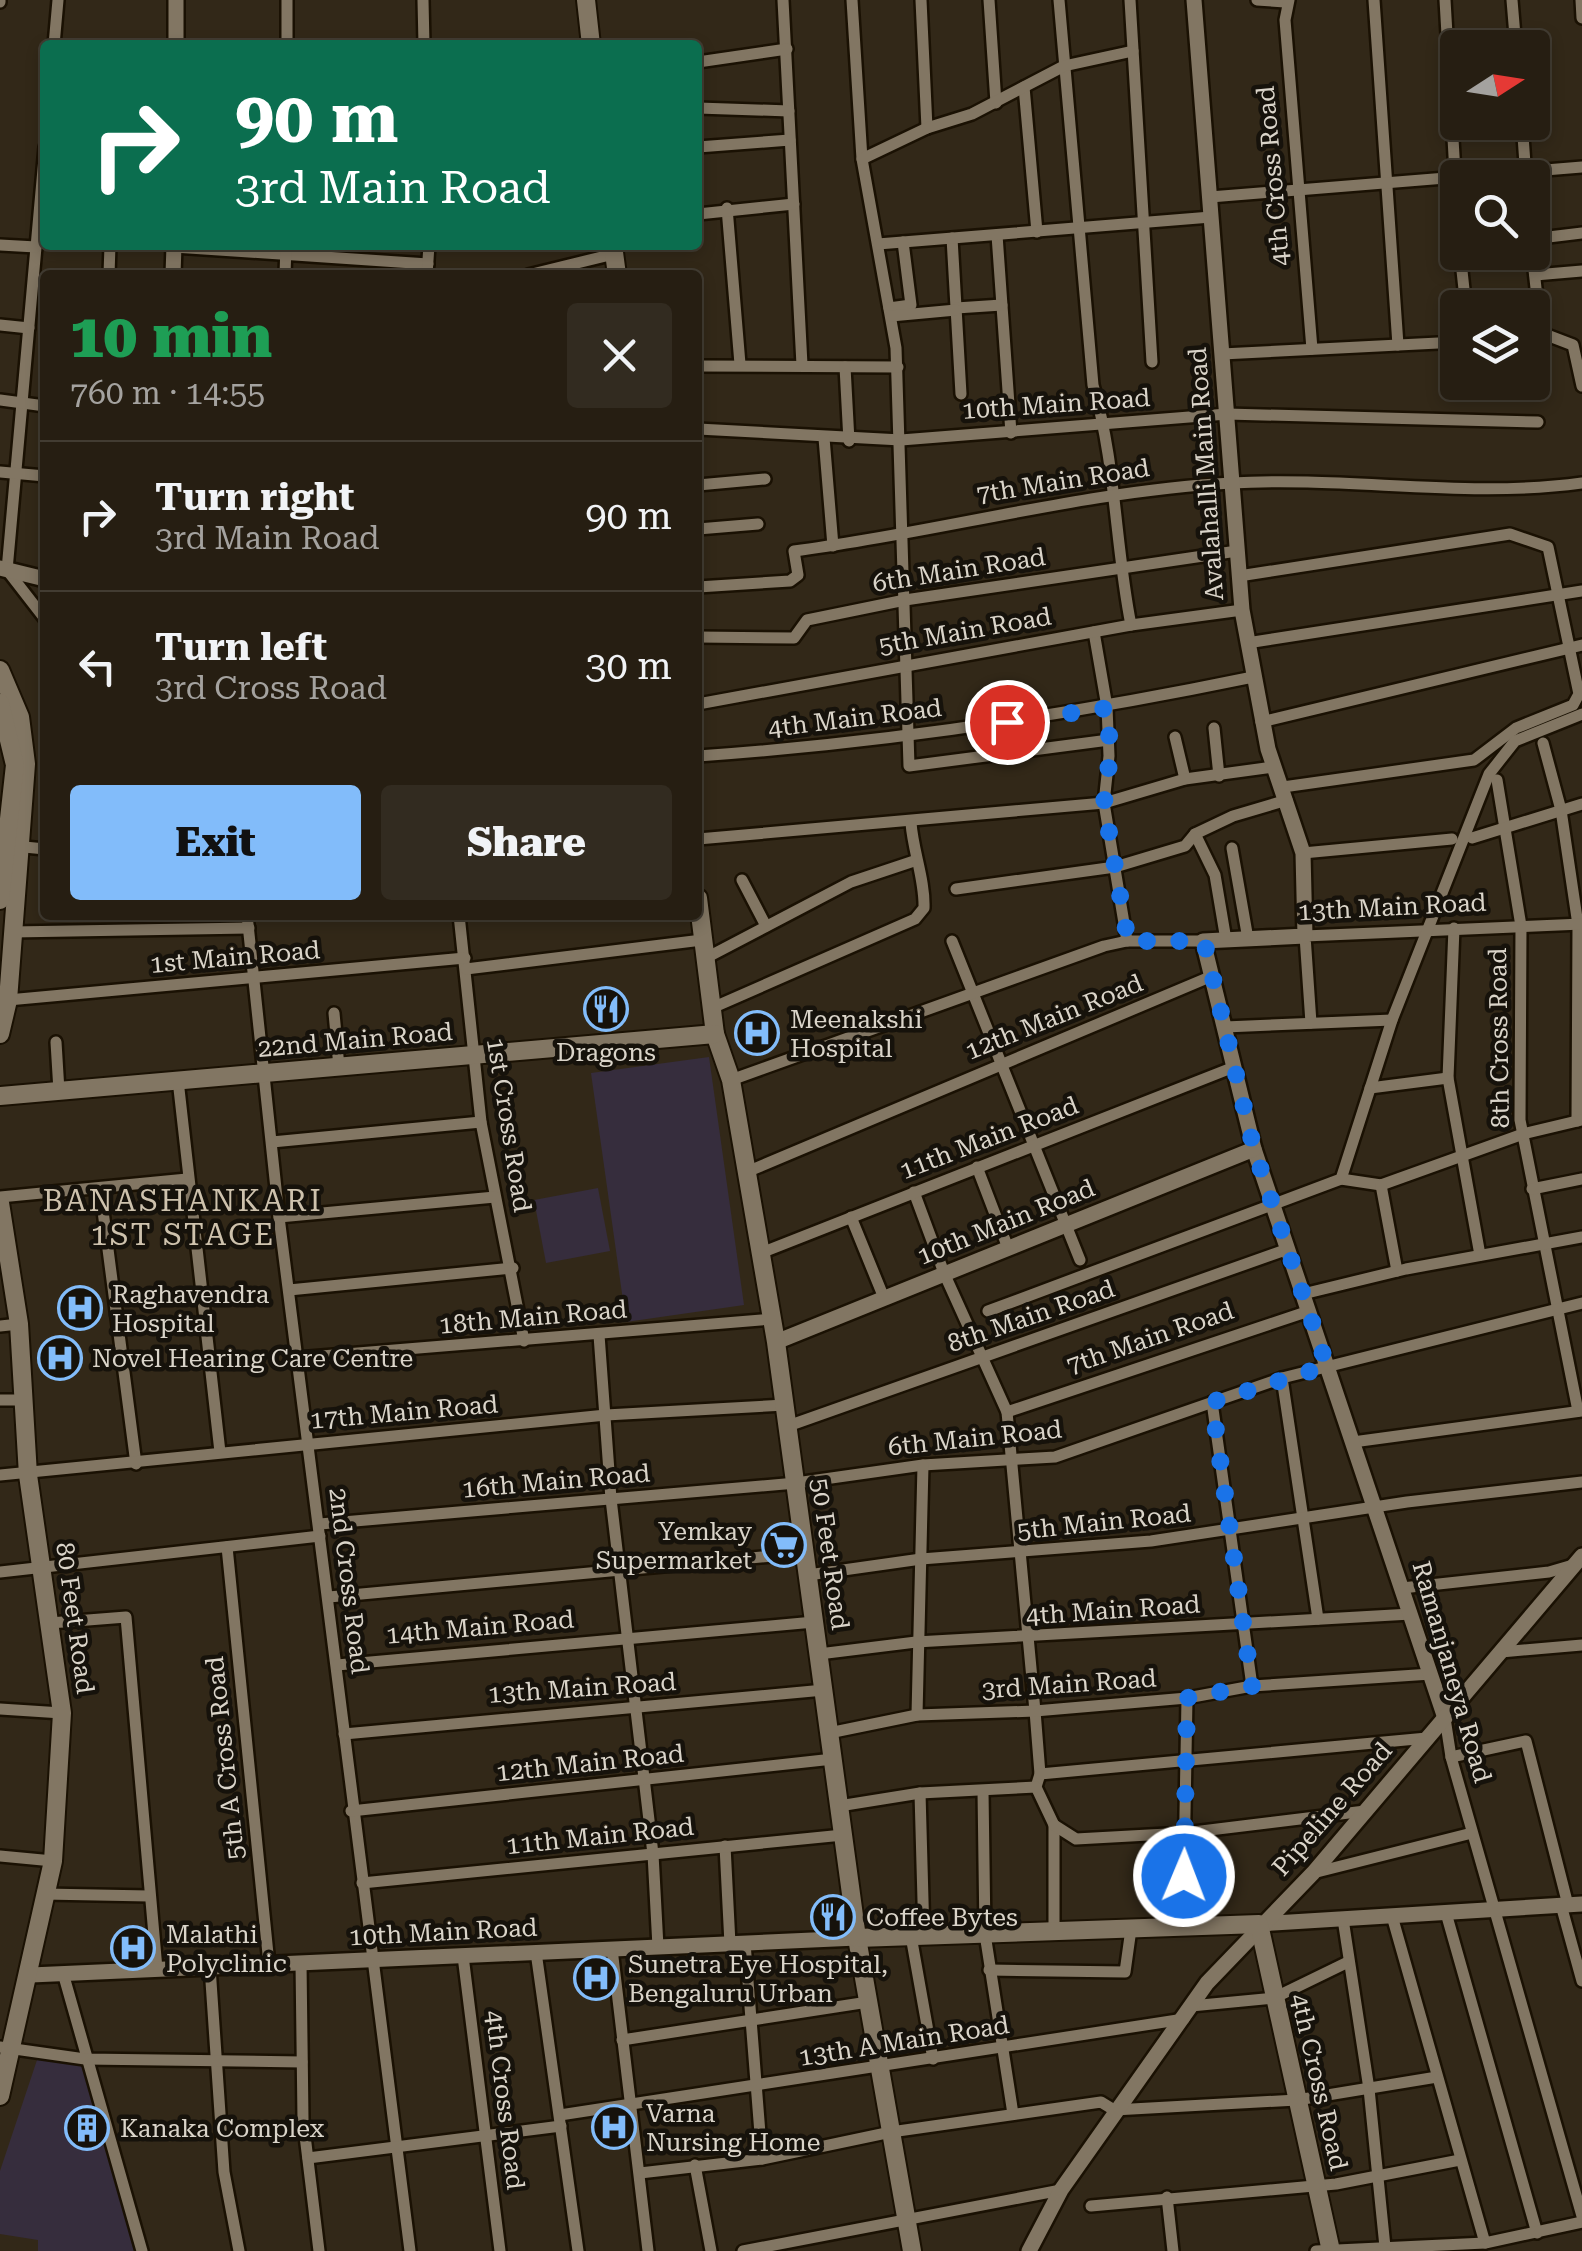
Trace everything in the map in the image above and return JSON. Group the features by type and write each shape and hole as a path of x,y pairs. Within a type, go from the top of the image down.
{"main road":[{"path":"586,0 590,40"},
{"path":"0,670 26,764 0,900"},
{"path":"0,702 14,720"},
{"path":"0,1034 8,1000 13,846"},
{"name":"50 Feet Road","path":"701,920 715,1034 731,1080 776,1342 857,1938 912,2251"},
{"name":"22nd Main Road","path":"0,1096 715,1034"},
{"name":"80 Feet Road","path":"0,1200 28,1475 62,1713 53,1861 31,1974 7,2048 0,2096"},
{"path":"857,1938 1259,1924"},
{"name":"4th Cross Road","path":"1259,1924 1331,2250"}],"street":[{"path":"54,40 58,0"},
{"path":"176,0 176,40"},
{"path":"287,0 287,40"},
{"path":"422,0 424,40"},
{"path":"784,0 802,365"},
{"path":"852,0 862,159 898,367 906,736 910,766 1109,740"},
{"path":"921,0 926,128"},
{"path":"990,0 996,103"},
{"path":"1059,0 1076,229 1093,386 1105,426 1119,566 1131,624"},
{"path":"1130,0 1152,362"},
{"name":"Avalahalli Main Road","path":"1194,0 1242,610 1252,677 1273,767 1303,853 1306,936"},
{"path":"1257,0 1287,1"},
{"path":"1374,0 1398,345"},
{"path":"1445,0 1452,160"},
{"path":"1512,0 1514,30"},
{"path":"1580,0 1582,18"},
{"name":"4th Cross Road","path":"1287,1 1312,349"},
{"path":"702,61 787,49"},
{"path":"862,159 926,128 996,103 1064,66 1133,52"},
{"path":"1024,88 1037,232"},
{"path":"702,108 788,111"},
{"path":"702,146 790,140"},
{"path":"1550,171 1582,167"},
{"path":"1210,196 1440,178"},
{"path":"702,213 794,204"},
{"path":"727,208 740,364"},
{"path":"878,244 1211,216"},
{"path":"40,219 4,569 40,613"},
{"path":"1550,237 1582,234"},
{"path":"997,235 1011,433"},
{"path":"952,238 961,394"},
{"path":"890,312 912,305 904,242"},
{"path":"0,246 36,247"},
{"path":"286,250 428,269"},
{"path":"545,270 611,250"},
{"path":"1534,270 1536,290"},
{"path":"1535,275 1582,271"},
{"path":"890,312 1002,305"},
{"path":"0,325 29,328"},
{"path":"1550,336 1573,344 1582,386"},
{"path":"1222,354 1440,343"},
{"path":"702,366 898,367"},
{"path":"845,366 849,441"},
{"path":"0,400 40,405"},
{"name":"10th Main Road","path":"702,429 742,428 849,441 1011,433 1227,414 1538,422"},
{"path":"824,438 833,546"},
{"path":"0,472 40,475"},
{"path":"702,485 765,480"},
{"name":"7th Main Road","path":"702,586 790,581 798,576 794,551 1111,496 1232,482 1532,490 1582,483"},
{"path":"702,528 758,524"},
{"path":"956,889 1116,867 1184,846 1194,834 1285,794 1474,760 1516,728 1578,700 1576,646 1548,548 1510,534 1239,576"},
{"name":"6th Main Road","path":"702,637 794,638 807,620 905,600 1237,550"},
{"path":"4,569 40,578"},
{"path":"1247,643 1582,591"},
{"name":"5th Main Road","path":"702,703 1131,624 1242,610"},
{"path":"1094,632 1108,708 1104,803 1128,941"},
{"path":"1262,722 1576,646"},
{"name":"4th Main Road","path":"702,756 906,736 1108,708 1252,677"},
{"path":"1341,1179 1392,1020 1496,761 1515,741 1582,714"},
{"path":"1214,728 1219,776"},
{"path":"1174,737 1184,779"},
{"path":"988,1311 1341,1179 1380,1185 1523,1134 1580,1120 1580,924 1561,810 1542,743"},
{"path":"702,839 1104,803 1184,779 1273,767"},
{"name":"8th Cross Road","path":"1498,780 1521,926 1523,1134 1580,1411"},
{"path":"1472,838 1582,804"},
{"path":"712,1008 915,919 924,908 911,822"},
{"path":"1194,834 1215,875 1226,940"},
{"path":"1303,853 1452,840"},
{"path":"13,846 40,849"},
{"path":"1232,848 1248,939"},
{"path":"704,949 766,926 851,882 914,861"},
{"path":"742,880 766,926"},
{"path":"149,929 150,920"},
{"name":"1st Cross Road","path":"460,920 481,1122 494,1197 513,1268 524,1341"},
{"path":"12,932 149,929 248,921"},
{"name":"2nd Cross Road","path":"248,921 279,1217 338,1665 351,1811 376,1960 410,2251"},
{"name":"13th Main Road","path":"731,1080 1128,941 1580,924"},
{"path":"1454,928 1448,1078 1480,1255"},
{"path":"1306,936 1311,1023"},
{"path":"952,941 1080,1260"},
{"path":"1204,941 1234,1067"},
{"name":"1st Main Road","path":"8,1000 256,978 704,949"},
{"name":"12th Main Road","path":"748,1170 1212,976"},
{"path":"334,1013 339,1067"},
{"path":"1224,1027 1392,1020"},
{"path":"56,1042 59,1091"},
{"name":"Ramanjaneya Road","path":"1234,1067 1254,1149 1431,1674 1582,2219"},
{"name":"11th Main Road","path":"761,1253 1234,1067"},
{"path":"1370,1088 1448,1078"},
{"path":"178,1080 220,1452"},
{"path":"272,1142 481,1122"},
{"name":"10th Main Road","path":"776,1342 1254,1149"},
{"path":"977,1168 1008,1248"},
{"path":"0,1200 187,1179"},
{"path":"1532,1189 1582,1179"},
{"path":"1380,1185 1397,1271"},
{"path":"100,1188 136,1464"},
{"path":"914,1192 944,1274 966,1324 986,1356 1007,1412 1040,1774 1036,1787 1054,1825 1054,1931"},
{"path":"279,1217 494,1197"},
{"path":"852,1216 884,1298"},
{"path":"1303,1294 1397,1271 1582,1238"},
{"name":"8th Main Road","path":"788,1426 1288,1249"},
{"path":"289,1290 513,1268"},
{"name":"6th Main Road","path":"796,1483 923,1465 1056,1457 1282,1378 1582,1303"},
{"name":"7th Main Road","path":"1007,1412 1309,1311"},
{"name":"18th Main Road","path":"297,1358 772,1319"},
{"path":"599,1335 658,1947"},
{"path":"1282,1378 1318,1618"},
{"path":"0,1400 20,1400"},
{"path":"1212,1402 1252,1686"},
{"name":"17th Main Road","path":"28,1475 308,1443 606,1416 785,1405"},
{"path":"1353,1442 1580,1411"},
{"path":"917,1715 923,1465"},
{"path":"0,1475 28,1475"},
{"name":"5th Main Road","path":"808,1575 921,1559 1020,1554 1230,1530 1582,1482"},
{"name":"16th Main Road","path":"44,1568 227,1547 320,1530 796,1483"},
{"name":"5th A Cross Road","path":"227,1547 269,1964"},
{"path":"329,1597 805,1553"},
{"path":"1402,1588 1549,1572 1580,1561"},
{"name":"Pipeline Road","path":"1029,2251 1061,2190 1187,2012 1259,1924 1312,1873 1580,1561"},
{"path":"0,1572 44,1568"},
{"name":"4th Main Road","path":"819,1654 916,1642 1027,1639 1411,1614"},
{"path":"50,1623 126,1617 157,1969"},
{"name":"14th Main Road","path":"338,1665 814,1622"},
{"path":"1501,1652 1582,1644"},
{"name":"3rd Main Road","path":"830,1732 917,1715 1035,1711 1187,1698 1252,1686 1431,1674"},
{"name":"13th Main Road","path":"344,1734 824,1690"},
{"path":"1183,1927 1187,1698"},
{"path":"0,1709 62,1713"},
{"path":"1040,1774 1427,1738"},
{"path":"1451,1757 1526,1741 1570,1904 1582,1981"},
{"name":"12th Main Road","path":"351,1811 833,1758"},
{"path":"839,1806 920,1793 1036,1787"},
{"path":"983,1791 985,1934 1013,2114"},
{"path":"920,1793 918,1936 932,2059"},
{"path":"1054,1825 1076,1838 1185,1834 1365,1812"},
{"path":"1312,1873 1472,1832"},
{"name":"11th Main Road","path":"362,1883 843,1834"},
{"path":"725,1846 751,2020 762,2160"},
{"path":"0,1856 53,1861"},
{"path":"44,1894 149,1896"},
{"path":"1259,1924 1570,1904"},
{"path":"1446,1913 1537,2233"},
{"path":"1392,1916 1485,2243"},
{"path":"1343,1919 1369,2089 1385,2247"},
{"path":"989,1970 1125,1972 1131,1928"},
{"name":"10th Main Road","path":"31,1974 857,1938"},
{"path":"612,1949 648,2251"},
{"path":"536,1952 578,2251"},
{"name":"4th Cross Road","path":"462,1956 500,2251"},
{"path":"1274,1998 1348,1962"},
{"path":"301,1963 308,2158 320,2251"},
{"path":"210,1967 224,2172 239,2251"},
{"path":"63,1973 142,2251"},
{"name":"13th A Main Road","path":"560,2120 1001,2048 1274,1998"},
{"path":"622,2040 868,2002"},
{"path":"7,2048 86,2059 217,2064 302,2062"},
{"path":"640,2173 762,2160 891,2132 1101,2102 1114,2110 1298,2100 1438,2077"},
{"path":"308,2158 560,2120"},
{"path":"1091,2206 1336,2184 1460,2160"},
{"path":"695,2165 711,2251"},
{"path":"743,2251 1061,2190"},
{"path":"1168,2197 1173,2251"},
{"path":"1316,2251 1485,2243 1582,2219"}],"shaded area":[{"path":"709,1057 744,1305 626,1322 591,1073"},
{"path":"598,1188 610,1251 546,1263 534,1200"},
{"path":"41,2048 81,2055 134,2251 38,2251 38,2240 0,2234 0,2171"}],"place":[{"name":"Dragons","path":"606,1009"},
{"name":"Meenakshi Hospital","path":"757,1033"},
{"name":"Raghavendra Hospital","path":"80,1308"},
{"name":"Novel Hearing Care Centre","path":"60,1358"},
{"name":"Yemkay Supermarket","path":"784,1545"},
{"name":"Coffee Bytes","path":"833,1917"},
{"name":"Malathi Polyclinic","path":"133,1948"},
{"name":"Sunetra Eye Hospital, Bengaluru Urban","path":"596,1978"},
{"name":"Varna Nursing Home","path":"614,2127"},
{"name":"Kanaka Complex","path":"87,2128"}],"district":[{"name":"BANASHANKARI 1ST STAGE","path":"183,1217"}],"route":[{"path":"1007,722 1108,708 1110,756 1104,803 1128,941 1204,941 1254,1149 1327,1366 1212,1402 1252,1686 1187,1698 1184,1876"}]}
